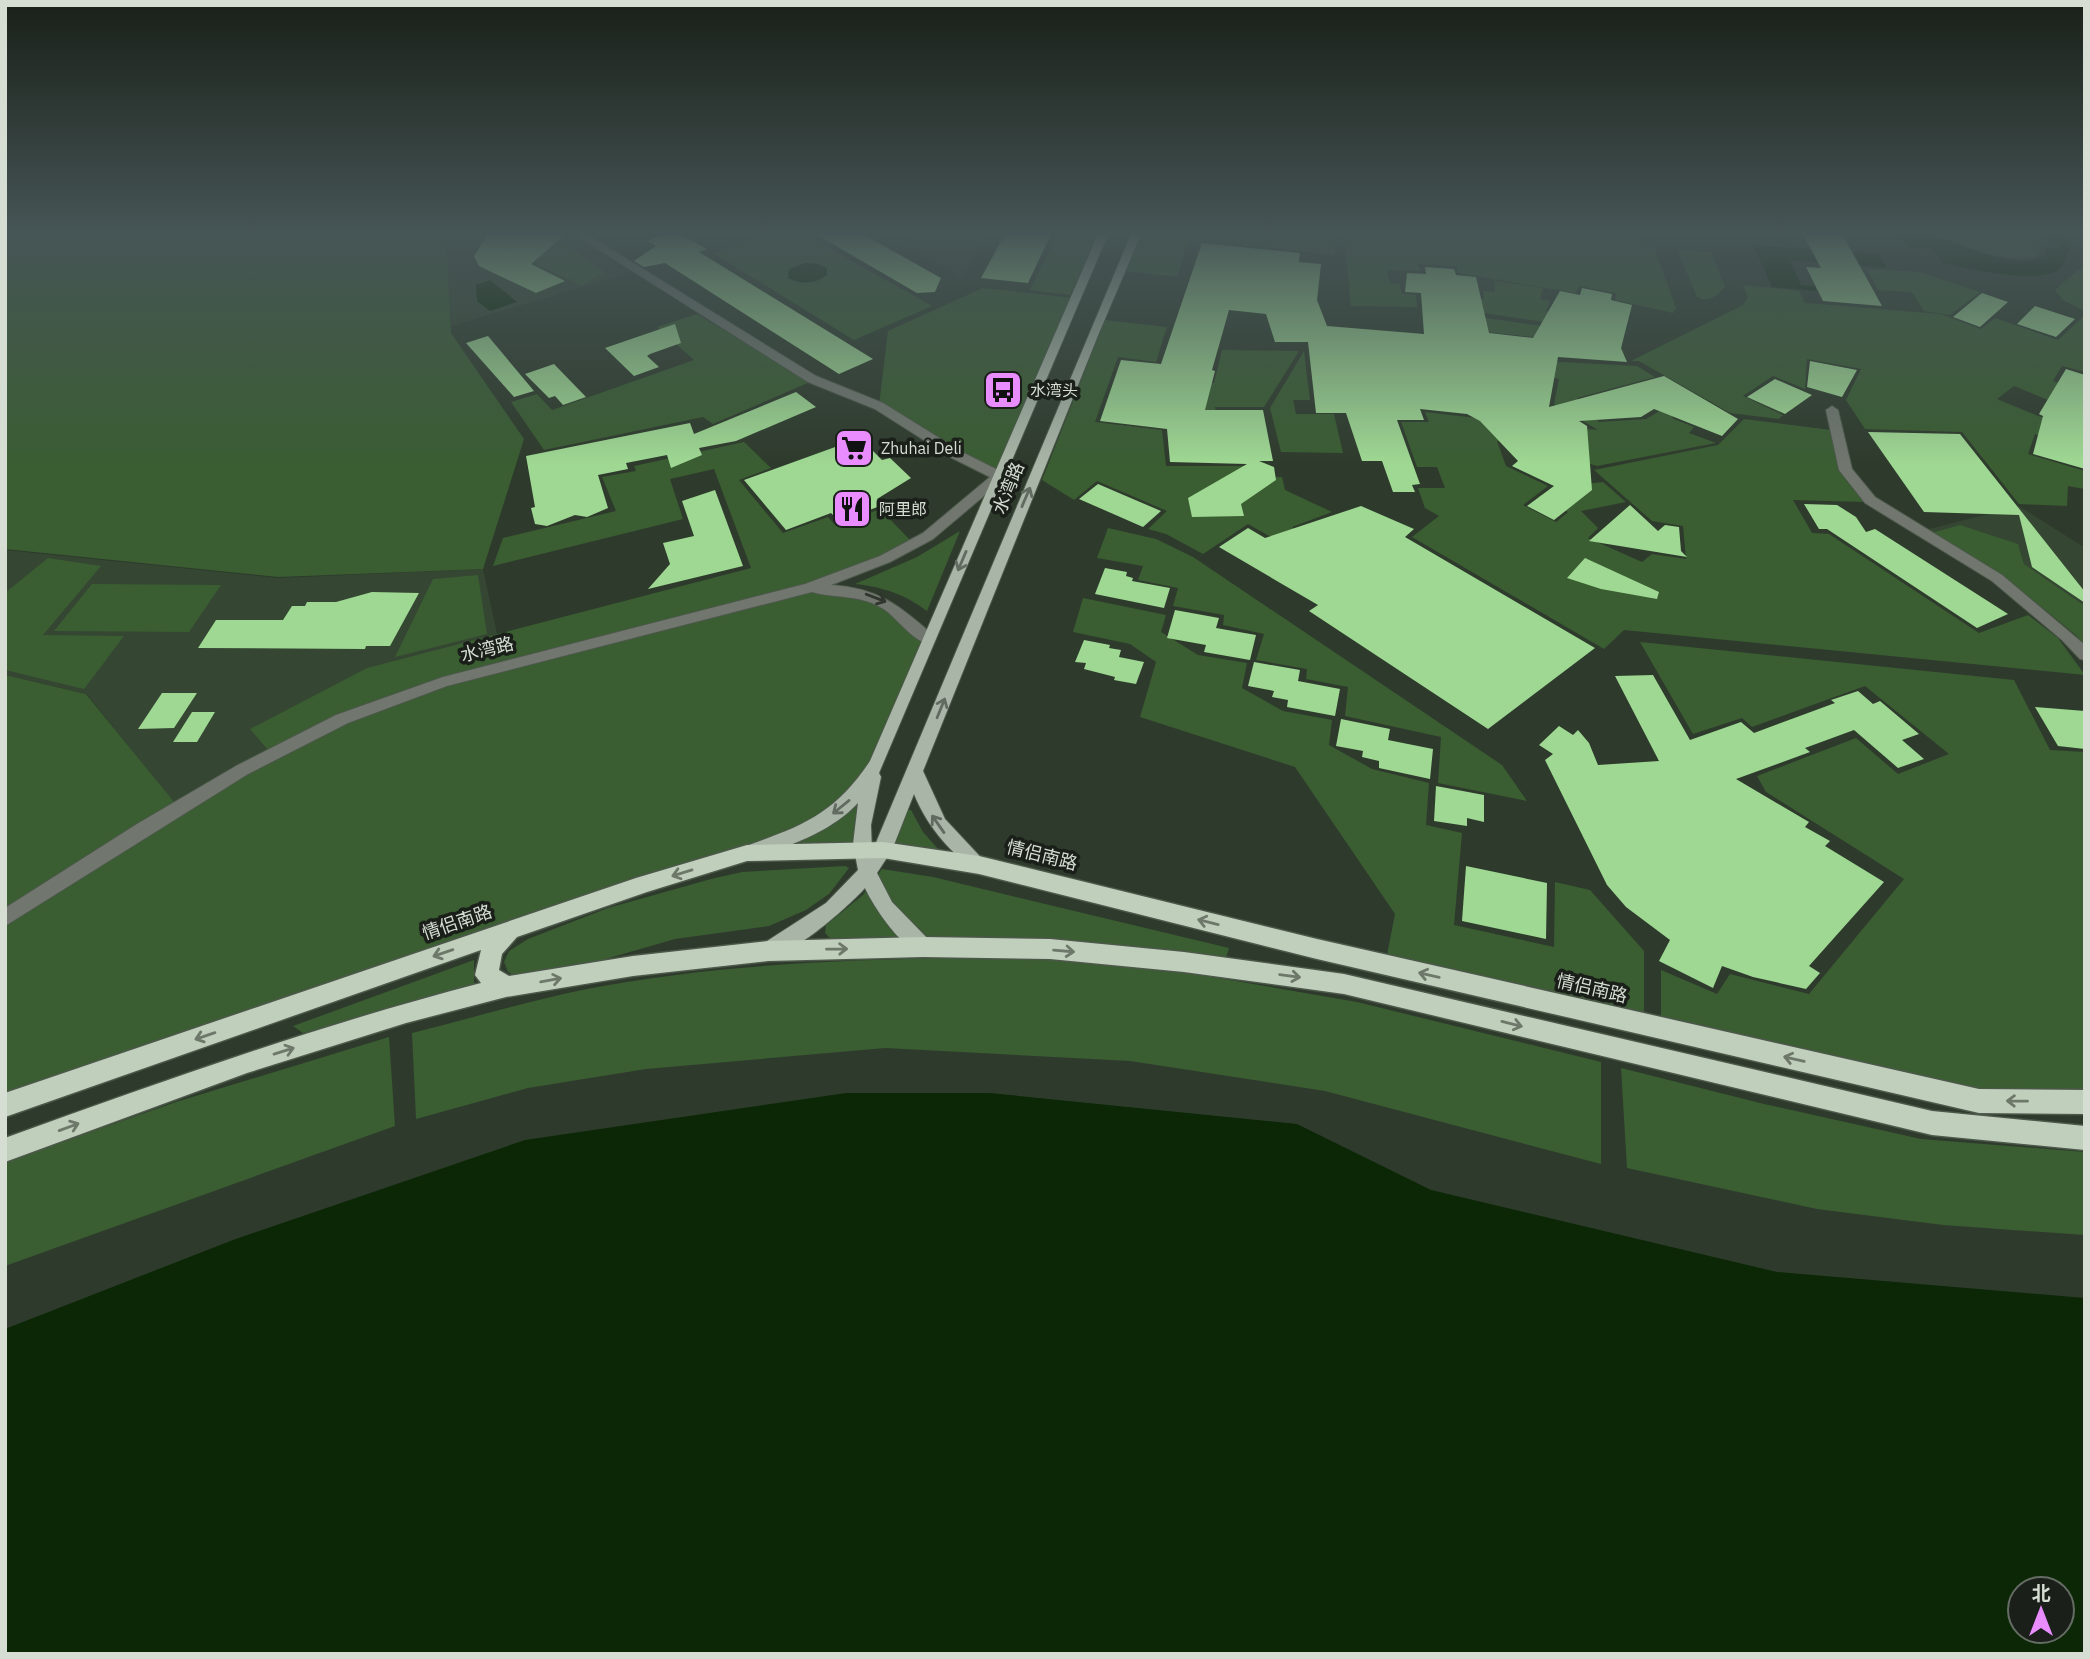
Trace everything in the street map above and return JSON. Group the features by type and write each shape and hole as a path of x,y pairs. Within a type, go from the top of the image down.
{"highway":[{"name":"情侣南路","path":"5,1105 644,884 747,853 872,850 979,865 1650,1027 1979,1101 2085,1102"},
{"path":"506,988 488,975 487,961 497,940 511,930"},
{"path":"5,1150 247,1062 406,1013 506,988 633,966 768,951 923,947 1050,949 1184,962 1344,984 1932,1123 2085,1138"}],"main road":[{"name":"水湾路","path":"747,853 792,837 843,807 861,788 877,763 1071,309"},
{"name":"水湾路","path":"768,951 817,922 841,903 867,874 872,850 915,771 1103,309"},
{"path":"872,850 862,824 877,763"},
{"path":"915,771 924,801 936,824 957,847 979,865"},
{"path":"867,874 883,907 901,929 923,947"}],"street":[{"path":"700,309 812,379 879,406 957,455 999,475"},
{"path":"1832,410 1846,470 1870,500 1997,578 2067,636 2085,655"},
{"name":"水湾路","path":"5,918 231,776 342,719 443,682 810,588 885,558 928,536 999,475"},
{"path":"810,588 872,595 890,604 928,639"}],"shaded area":[{"path":"5,309 450,309 451,333 524,439 483,569 278,577 5,549"},
{"path":"450,309 507,309 451,326"},
{"path":"804,309 924,309 854,340"},
{"path":"936,309 1069,309 999,475 879,406 888,331"},
{"path":"1547,309 1562,314 1558,324 1470,311"},
{"path":"1657,309 1675,309 1673,313"},
{"path":"1734,309 1884,309 1941,314 1981,329 1995,318 2058,340 2085,315 2085,372 2062,366 2053,381 2085,391 2048,400 2014,386 1997,399 2038,416 2085,429 2085,448 2035,434 2028,454 2085,471 2085,489 2068,486 2067,506 2019,504 1962,432 1865,429 1846,400 1861,369 1807,359 1805,389 1773,376 1743,396 1783,415 1779,419 1730,413 1639,361 1631,361"},
{"path":"1923,309 1957,309 1950,315"},
{"path":"697,314 810,382 713,424 703,417 544,450 511,402 537,394 552,410 694,360 657,327"},
{"path":"1479,317 1556,328 1621,343 1622,347 1460,329"},
{"path":"1105,320 1167,327 1156,362 1118,357 1095,422 1162,430 1166,466 1247,466 1250,477 1282,477 1285,490 1332,512 1292,527 1347,580 1248,524 1203,554 1166,534 1148,529 1167,511 1097,481 1074,500 1042,480"},
{"path":"1222,350 1299,351 1264,407 1215,407 1217,421 1152,398 1191,381 1214,383"},
{"path":"1304,351 1310,400 1293,400 1296,414 1334,414 1343,453 1281,452 1270,408"},
{"path":"1448,356 1637,366 1655,377 1577,398 1599,422 1646,419 1665,408 1674,419 1694,427 1689,433 1716,443 1597,466 1562,456 1541,425 1598,430 1554,404 1559,379"},
{"path":"1425,412 1536,425 1537,435 1497,441 1506,466 1548,486 1523,505 1556,522 1568,512 1538,497 1557,487 1603,482 1626,502 1581,511 1598,528 1588,538 1642,562 1652,554 1686,559 1683,526 1652,521 1594,470 1718,445 1744,419 1831,430 1838,470 1864,502 1793,500 1812,533 1829,534 1979,633 2028,615 2058,638 2085,675 1624,630 1604,649 1412,537 1439,516 1425,508 1418,488 1445,488 1437,467 1417,467 1401,422 1429,422"},
{"path":"744,442 771,468 739,480 783,533 828,517 836,526 880,509 910,540 880,557 807,585 443,678 269,751 250,729 367,668 751,568 714,469 670,479 683,519 493,566 503,538 616,511 602,477 636,471 634,466"},
{"path":"2019,506 2085,548 2085,655 1998,578 1918,532"},
{"path":"1960,525 2018,544 2024,564 2085,606 2085,645 2001,574 1931,533"},
{"path":"1108,528 1156,539 1193,557 1502,765 1527,801 1438,783 1441,737 1345,716 1348,687 1306,679 1307,669 1256,660 1264,634 1223,625 1224,615 1173,606 1178,588 1138,580 1143,566 1097,558"},
{"path":"960,531 927,611 893,592 855,584 917,557"},
{"path":"5,550 278,578 483,569 504,666 178,808 87,694 5,675"},
{"path":"48,558 101,566 43,635 124,636 84,689 5,670 5,593"},
{"path":"478,575 487,634 395,657 433,579"},
{"path":"92,584 221,585 189,632 54,631"},
{"path":"810,589 872,595 928,639 877,763 842,804 747,853 5,1104 5,675 86,694 179,808 342,719 443,682"},
{"path":"1083,598 1166,615 1161,632 1198,655 1247,663 1242,688 1283,711 1332,720 1329,745 1372,769 1429,783 1426,825 1462,833 1454,925 1554,947 1555,882 1590,890 1644,951 1644,1019 1386,960 1395,914 1295,767 1140,717 1156,662 1130,644 1073,632"},
{"path":"1640,642 2014,680 2050,750 2085,752 2085,1090 1970,1088 1661,1022 1661,970 1717,994 1730,974 1809,994 1904,879 1766,792 1757,776 1856,738 1898,774 1949,754 1865,686 1752,727 1742,718 1693,734"},
{"path":"860,800 856,845 777,848 840,819"},
{"path":"906,810 911,810 923,832 939,850 937,854 891,843"},
{"path":"845,866 849,868 829,894 806,910 769,926 675,939 564,971 515,976 508,972 504,962 509,951 528,939 608,908 711,879 742,872"},
{"path":"882,869 933,877 1229,948 1226,958 1033,938 832,940 825,933 826,925 863,895"},
{"path":"1046,957 1195,974 1357,1002 1601,1062 1601,1164 1325,1091 1130,1061 885,1048 646,1069 528,1088 416,1119 412,1033 518,1005 582,990 697,972 871,960"},
{"path":"474,960 474,987 303,1033 293,1026"},
{"path":"389,1037 395,1126 5,1266 5,1162 176,1102"},
{"path":"1621,1068 1921,1139 2085,1152 2085,1235 1943,1225 1817,1209 1627,1168"},
{"path":"846,1093 990,1093 1297,1124 1431,1190 1777,1272 2085,1298 2085,1654 5,1654 5,1329 233,1240 525,1140"}],"building":[{"path":"738,309 792,309 873,359 839,374"},
{"path":"1179,309 1321,309 1327,326 1424,334 1422,309 1484,309 1489,333 1533,338 1549,309 1631,309 1621,348 1627,362 1558,357 1549,407 1664,376 1738,419 1722,436 1654,409 1641,417 1579,421 1587,426 1592,490 1554,520 1527,506 1554,486 1512,466 1518,461 1480,421 1467,414 1420,409 1424,420 1397,420 1420,484 1412,485 1415,492 1393,492 1382,461 1362,461 1346,413 1316,413 1308,342 1275,342 1266,314 1229,310 1212,370 1215,371 1205,410 1263,410 1273,461 1259,461 1274,467 1276,480 1241,504 1244,516 1192,517 1188,498 1247,464 1170,462 1167,429 1100,421 1121,360 1161,364"},
{"path":"1962,309 2000,309 1980,327 1953,317"},
{"path":"2032,309 2046,309 2075,319 2056,337 2017,324"},
{"path":"675,324 681,343 647,356 659,367 634,376 605,348"},
{"path":"488,336 534,391 514,397 466,343"},
{"path":"1810,361 1857,370 1842,397 1807,387"},
{"path":"554,364 586,397 563,405 555,396 549,398 525,374"},
{"path":"2066,369 2085,375 2085,469 2033,454 2043,416 2039,414"},
{"path":"1775,379 1812,395 1785,414 1747,397"},
{"path":"796,392 816,407 736,441 699,448 702,455 671,468 667,455 626,463 628,469 598,475 608,508 587,517 575,515 547,526 535,524 531,508 535,507 526,456 690,423 694,434"},
{"path":"1868,432 1960,434 2085,592 2085,603 2032,567 2019,515 1924,512"},
{"path":"860,438 882,460 890,458 911,478 877,499 883,505 839,521 831,513 786,530 744,480"},
{"path":"1098,484 1161,511 1143,527 1079,499"},
{"path":"715,490 743,566 648,589 670,564 663,543 694,536 682,501"},
{"path":"1804,504 1837,505 1856,517 1866,532 1875,529 2008,614 1977,628 1827,529 1819,529"},
{"path":"1630,505 1658,531 1665,525 1679,527 1681,551 1687,557 1589,541"},
{"path":"1361,506 1414,529 1405,537 1595,648 1488,729 1309,611 1318,605 1219,547 1248,528 1265,538"},
{"path":"1585,558 1659,592 1657,599 1601,589 1567,578"},
{"path":"1105,568 1127,572 1126,576 1133,578 1132,581 1170,588 1164,608 1095,594"},
{"path":"372,592 419,593 390,646 366,646 365,649 198,648 216,620 283,620 292,606 305,606 307,602 336,602"},
{"path":"1175,610 1219,618 1216,628 1256,635 1250,660 1204,652 1206,645 1167,638"},
{"path":"1084,640 1110,645 1109,648 1121,650 1119,657 1144,662 1136,684 1114,680 1115,677 1084,669 1086,663 1075,662"},
{"path":"1254,662 1300,670 1298,681 1340,689 1335,716 1287,707 1288,700 1272,697 1274,691 1248,686"},
{"path":"1653,675 1690,740 1741,722 1754,733 1835,703 1831,700 1858,691 1873,704 1880,701 1919,734 1902,740 1924,759 1898,768 1854,730 1805,748 1810,752 1736,779 1809,822 1805,827 1830,841 1825,846 1884,882 1809,966 1820,973 1806,989 1753,977 1722,966 1713,988 1659,961 1670,940 1626,907 1607,885 1545,760 1553,754 1539,745 1559,726 1573,735 1578,730 1589,743 1598,765 1659,761 1615,676"},
{"path":"162,693 197,693 174,728 138,729"},
{"path":"2035,707 2085,711 2085,749 2058,746"},
{"path":"192,712 215,712 197,742 173,742"},
{"path":"1341,719 1390,729 1388,740 1433,749 1430,779 1379,768 1379,761 1362,757 1363,751 1336,746"},
{"path":"1436,786 1484,795 1484,822 1467,818 1467,826 1434,821"},
{"path":"1466,866 1547,883 1546,939 1462,921"}],"place":[{"name":"水湾头","path":"1003,390"},
{"name":"Zhuhai Deli","path":"854,448"},
{"name":"阿里郎","path":"852,509"}]}
